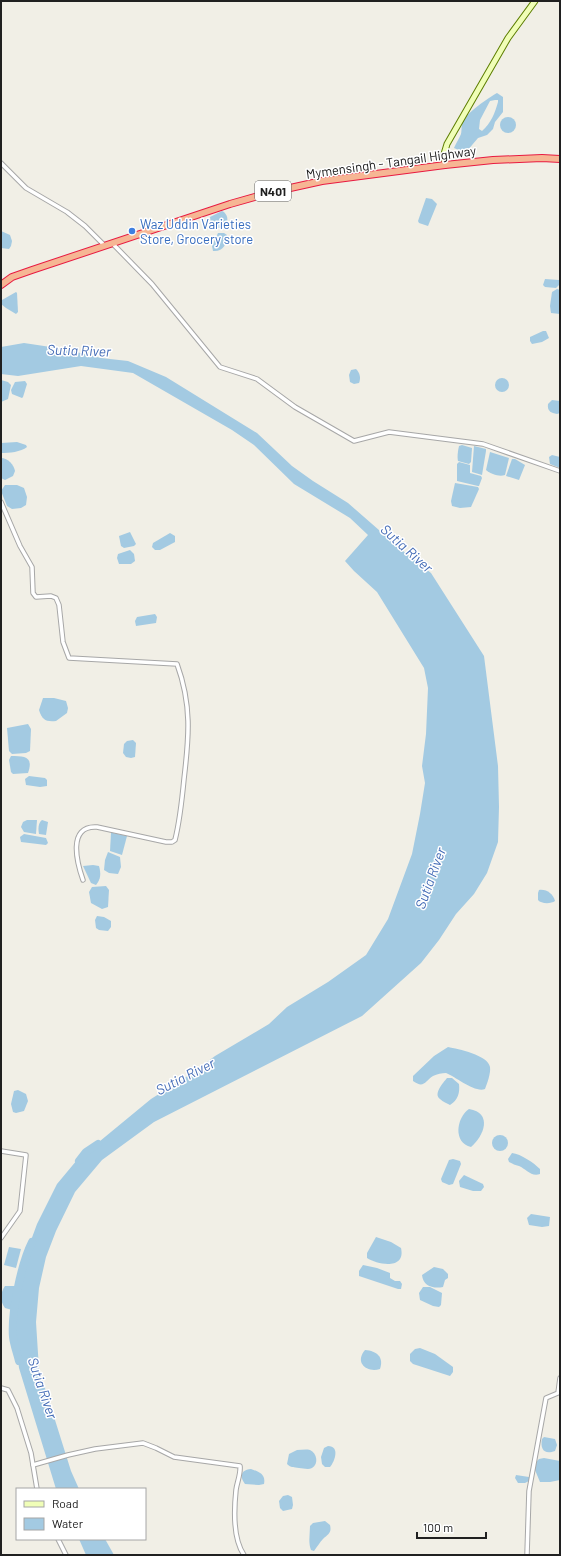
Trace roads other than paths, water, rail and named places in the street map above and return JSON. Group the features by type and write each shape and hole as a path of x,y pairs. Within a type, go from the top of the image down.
{"highway":[{"name":"Mymensingh - Tangail Highway","path":"1,285 12,276 104,245 272,192 322,181 445,165 493,160 542,158 560,159"}],"main road":[{"path":"445,165 444,154 446,144 508,38 535,1"}],"street":[{"path":"1,163 26,188 67,212 85,226 104,245"},
{"path":"112,243 152,284 220,367 257,379 295,406 354,441 389,432 483,444 560,471"},
{"path":"1,502 20,546 32,567 33,593 36,597 51,596 56,598 59,605 64,642 69,658 177,664 184,684 188,707 189,740 181,809 175,840 172,842 166,842 97,827 82,830 77,841 78,864 83,880"},
{"path":"1,1151 26,1155 20,1211 1,1238"},
{"path":"526,1555 529,1491 546,1398 558,1393 560,1378"},
{"path":"1,1388 8,1390 17,1408 31,1453 37,1488"},
{"path":"33,1465 95,1449 143,1443 174,1457 240,1466 236,1492 235,1527 244,1555"},
{"path":"58,1540 66,1555"}],"water":[{"path":"497,93 503,97 503,112 495,122 493,129 487,135 478,138 467,151 461,151 454,148 461,134 462,123 466,117 478,106","holes":["498,100 492,118 482,131 479,129 480,120 490,101"]},
{"path":"508,117 514,119 516,125 514,131 508,133 502,131 500,125 502,119"},
{"path":"426,198 432,199 437,204 428,226 419,223 418,221"},
{"path":"222,211 227,216 227,222 224,228 218,228 211,223 210,217"},
{"path":"1,231 10,235 12,241 9,249 1,248"},
{"path":"218,233 224,233 227,235 226,241 222,249 213,251 212,246"},
{"path":"545,279 559,280 560,284 556,288 545,287 543,285"},
{"path":"557,289 560,290 560,314 551,313 550,306 552,292"},
{"path":"16,292 18,312 16,314 1,304 2,300"},
{"path":"546,331 549,338 542,342 532,344 530,337"},
{"path":"24,343 64,349 101,358 128,361 166,377 257,433 292,466 348,503 403,551 431,573 484,656 498,766 498,842 487,873 474,894 456,914 439,940 421,963 362,1016 154,1122 102,1160 75,1192 56,1231 46,1257 39,1288 36,1322 39,1369 71,1471 79,1488 56,1488 19,1368 14,1322 26,1254 37,1224 57,1184 77,1160 151,1099 194,1072 215,1056 269,1024 287,1007 328,982 366,955 388,919 412,854 425,783 422,766 426,734 428,688 424,668 377,592 345,561 368,535 350,518 294,484 254,445 232,430 133,373 81,366 18,376 1,374 1,347"},
{"path":"356,369 360,379 359,383 354,384 350,382 349,375 351,370"},
{"path":"502,378 507,380 509,385 507,390 502,392 497,390 495,385 497,380"},
{"path":"1,380 8,382 11,385 8,399 1,402"},
{"path":"25,381 27,384 22,398 12,394 11,390 15,382"},
{"path":"552,400 560,401 560,413 555,414 549,410 548,404"},
{"path":"17,442 26,445 27,447 18,451 1,453 1,443"},
{"path":"462,445 472,448 471,462 469,464 458,461 459,446"},
{"path":"474,446 486,449 482,475 472,472"},
{"path":"490,452 509,458 505,475 495,475 486,470"},
{"path":"552,455 560,457 560,468 550,464 549,457"},
{"path":"1,458 10,462 15,471 13,476 5,480 1,478"},
{"path":"512,459 515,459 525,465 519,480 506,476"},
{"path":"459,462 470,465 470,473 481,476 482,478 479,486 457,481 457,464"},
{"path":"455,483 478,487 479,489 471,507 460,508 452,506 451,501"},
{"path":"5,485 17,485 24,488 27,497 26,505 21,508 12,509 7,506 1,491"},
{"path":"130,532 136,544 134,546 124,548 121,546 119,536"},
{"path":"170,533 175,536 175,542 160,550 155,550 152,547 153,543"},
{"path":"130,550 134,554 135,561 131,564 119,564 117,558 118,554"},
{"path":"155,614 157,617 156,623 136,626 135,621 137,617"},
{"path":"43,698 54,698 66,701 68,708 67,713 56,721 45,720 39,710"},
{"path":"28,724 31,729 30,751 26,753 12,754 9,751 7,728"},
{"path":"133,740 136,743 135,757 126,757 123,753 124,744 127,741"},
{"path":"11,756 20,756 29,760 30,767 28,773 13,774 11,772 9,760"},
{"path":"29,776 45,778 47,780 47,786 40,787 26,785 25,779"},
{"path":"27,820 37,820 36,834 24,832 21,827 23,822"},
{"path":"42,820 48,822 46,835 39,834 38,830"},
{"path":"111,833 127,836 122,855 110,851"},
{"path":"24,834 46,838 48,843 46,845 21,842 20,837"},
{"path":"108,852 120,857 121,867 118,874 109,873 104,870"},
{"path":"83,866 99,866 100,871 100,878 96,885 91,883"},
{"path":"106,886 109,890 108,907 102,909 91,903 89,892 92,887"},
{"path":"539,890 549,892 555,901 546,903 539,901"},
{"path":"97,916 104,917 111,921 111,927 108,931 99,930 96,928 95,920"},
{"path":"448,1047 472,1053 484,1059 488,1063 490,1072 485,1089 481,1090 471,1087 446,1073 433,1076 422,1084 413,1081 413,1076 434,1056"},
{"path":"447,1078 452,1078 459,1084 458,1096 450,1105 438,1097 439,1088"},
{"path":"18,1090 26,1094 28,1101 24,1111 16,1113 13,1112 11,1104 14,1091"},
{"path":"469,1109 477,1111 484,1120 480,1137 471,1147 465,1145 461,1141 458,1130 461,1118"},
{"path":"497,1135 503,1135 508,1140 506,1149 503,1151 497,1151 492,1146 492,1140"},
{"path":"512,1153 523,1157 534,1164 540,1169 540,1174 531,1174 519,1166 509,1162 508,1159"},
{"path":"453,1159 460,1161 461,1164 453,1184 449,1185 442,1182 441,1179 449,1160"},
{"path":"464,1175 483,1184 484,1187 481,1191 473,1191 460,1187 459,1181"},
{"path":"531,1214 550,1217 549,1226 542,1227 529,1225 527,1218"},
{"path":"376,1237 391,1242 401,1248 399,1260 395,1263 384,1264 367,1258 367,1253"},
{"path":"9,1247 21,1249 16,1268 4,1265"},
{"path":"363,1265 390,1273 390,1278 395,1281 400,1281 402,1284 401,1289 359,1276 359,1271"},
{"path":"434,1267 443,1269 448,1274 448,1278 445,1280 443,1287 432,1287 424,1282 422,1275"},
{"path":"5,1286 16,1286 18,1289 17,1300 12,1310 5,1308 1,1300 1,1294"},
{"path":"423,1287 430,1287 442,1293 441,1305 439,1307 420,1300 419,1293"},
{"path":"420,1348 435,1354 453,1367 453,1372 450,1376 413,1364 410,1361 410,1354 415,1349"},
{"path":"365,1350 378,1355 381,1361 380,1369 371,1370 361,1363 362,1355"},
{"path":"544,1437 555,1439 557,1445 555,1451 546,1452 542,1448 542,1439"},
{"path":"328,1446 334,1448 335,1454 330,1467 325,1467 322,1464 321,1457 324,1448"},
{"path":"297,1450 312,1451 316,1456 316,1464 310,1469 306,1469 293,1467 287,1464 289,1454"},
{"path":"544,1458 560,1461 560,1480 540,1482 535,1470 536,1462 539,1459"},
{"path":"251,1469 259,1472 263,1476 264,1484 245,1484 242,1474 243,1472"},
{"path":"516,1475 529,1477 529,1481 525,1483 518,1483 515,1478"},
{"path":"288,1495 292,1497 292,1509 283,1511 280,1508 279,1501 283,1496"},
{"path":"325,1521 330,1525 330,1532 314,1551 311,1550 309,1541 310,1526 313,1523"},
{"path":"79,1540 106,1540 114,1555 86,1555"}],"waterway":[{"name":"Sutia River","path":"79,1161 86,1152 98,1144"},
{"name":"Sutia River","path":"19,1361 13,1337 15,1302 24,1263 32,1242"}],"place":[{"name":"Waz Uddin Varieties Store, Grocery store","path":"132,231"}]}
